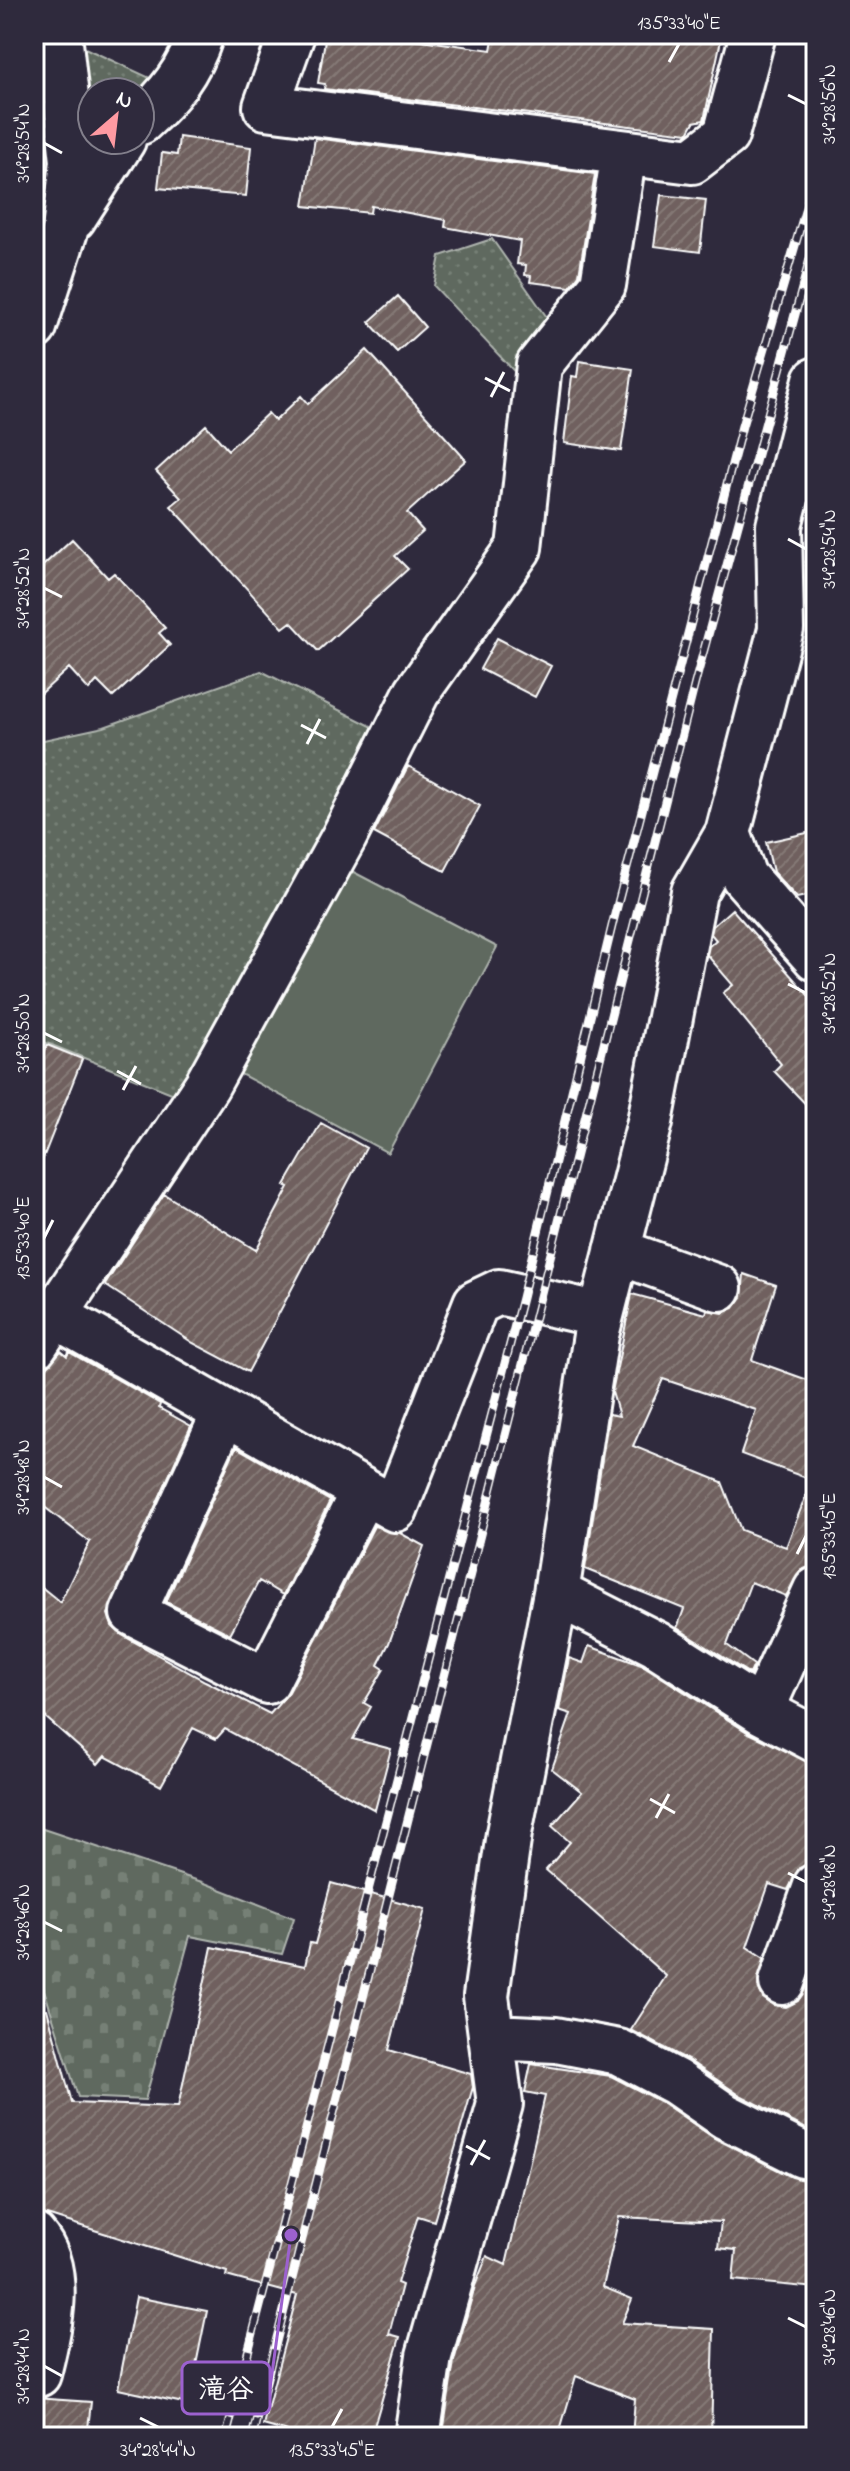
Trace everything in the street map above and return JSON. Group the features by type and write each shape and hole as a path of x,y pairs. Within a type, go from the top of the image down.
{"street":[{"path":"34,327 65,231 73,161 59,34"},
{"path":"156,108 170,96 193,60 201,34"},
{"path":"292,34 266,107 692,161 726,135 753,34"},
{"path":"601,1315 499,1292 476,1303 395,1509 224,1414 45,1331 207,1085 344,837 417,692 519,548 539,365 603,285 624,153"},
{"path":"65,231 113,156"},
{"path":"417,2437 429,2356 500,2104 486,1996 509,1833 556,1593 601,1315 650,1122 694,892 728,833 781,629 779,526 816,380"},
{"path":"728,833 744,877 816,958"},
{"path":"617,1251 719,1288"},
{"path":"224,1414 133,1613 267,1681 363,1492"},
{"path":"761,1711 816,1590"},
{"path":"556,1593 656,1644 761,1711 816,1740"},
{"path":"782,1982 816,1886"},
{"path":"491,2037 556,2040 619,2052 676,2082 725,2116 803,2155"},
{"path":"34,2236 45,2248 50,2272 49,2330 38,2374"}],"green space":[{"path":"74,43 146,76 80,76"},
{"path":"492,239 551,323 525,383 434,286 440,256"},
{"path":"261,671 385,733 189,1100 34,1038 34,742 104,727"},
{"path":"342,866 497,947 388,1153 233,1070"},
{"path":"34,1826 202,1882 294,1918 282,1954 190,1936 145,2100 78,2097 34,1958"}],"building":[{"path":"326,34 378,34 491,50 494,34 718,34 717,39 721,40 704,120 694,122 688,133 324,89 325,84 318,83"},
{"path":"179,137 251,147 246,196 158,188 162,153 177,155"},
{"path":"315,138 595,174 579,275 570,287 530,282 531,276 525,275 526,265 517,264 520,241 445,227 446,220 371,206 370,213 304,206"},
{"path":"661,195 706,200 700,252 654,246"},
{"path":"398,296 425,327 397,352 369,322"},
{"path":"367,350 466,460 407,513 423,531 395,556 408,569 318,651 291,622 283,628 171,506 181,498 156,471 206,425 228,450 268,413 275,421 301,396 308,404"},
{"path":"579,361 633,369 621,451 564,443 572,376 577,377"},
{"path":"72,539 108,578 114,573 165,628 159,633 170,645 113,697 97,681 89,690 69,668 34,700 34,574"},
{"path":"497,638 551,666 535,697 480,669"},
{"path":"408,766 480,806 445,871 374,833"},
{"path":"816,831 816,894 797,898 773,872 766,842"},
{"path":"732,909 816,1004 816,1115 774,1071 781,1064 723,993 733,985 707,955 709,946 716,940 711,934 713,926"},
{"path":"47,1045 82,1059 36,1176 34,1077"},
{"path":"321,1123 366,1148 248,1372 193,1343 105,1285 164,1194 256,1250 289,1187 285,1185"},
{"path":"744,1274 776,1285 752,1360 816,1383 816,1565 801,1570 786,1596 751,1582 727,1645 754,1665 750,1674 677,1628 684,1609 585,1569 609,1414 619,1416 612,1392 632,1294 706,1314 707,1310 723,1313 734,1308 742,1297","holes":["663,1379 756,1410 741,1454 812,1480 786,1547 741,1530 722,1482 633,1446"]},
{"path":"61,1351 67,1356 69,1352 160,1404 159,1408 191,1426 108,1614 112,1626 122,1635 205,1681 270,1714 289,1692 374,1526 400,1533 424,1546 378,1665 384,1669 364,1703 371,1707 353,1739 391,1749 375,1810 225,1729 216,1739 193,1728 161,1786 105,1756 98,1764 34,1707 34,1581 60,1602 90,1542 34,1499 34,1371 46,1368"},
{"path":"236,1447 330,1501 283,1595 259,1581 230,1634 166,1602"},
{"path":"589,1646 644,1666 749,1733 816,1765 816,1862 799,1868 788,1890 769,1884 747,1947 764,1958 758,1987 763,1998 773,2005 786,2007 798,2001 808,1984 816,1989 816,2134 738,2094 688,2060 631,2030 666,1976 546,1870 570,1842 552,1826 582,1792 552,1769 571,1714 559,1710 569,1658 583,1663"},
{"path":"331,1883 425,1909 389,2050 471,2074 473,2087 434,2221 418,2216 397,2283 402,2285 389,2334 400,2337 371,2437 306,2437 263,2425 297,2295 226,2276 227,2272 34,2211 34,2010 47,2009 72,2103 178,2107 212,1947 305,1966 310,1943 315,1944"},
{"path":"531,2064 611,2076 663,2103 714,2138 792,2177 804,2180 816,2176 816,2288 733,2280 736,2250 718,2248 721,2222 619,2217 603,2287 632,2299 622,2323 714,2329 711,2437 632,2437 635,2399 576,2376 558,2437 460,2437 443,2433 454,2361 475,2286 487,2256 506,2265 545,2096 525,2092"},
{"path":"136,2297 207,2311 188,2404 118,2389"},
{"path":"34,2398 91,2402 87,2437 34,2437"}],"railway":[{"path":"226,2437 522,1298 613,922 742,426 816,174"},
{"path":"252,2437 695,683 816,237"}],"place":[{"name":"滝谷","path":"291,2235"}]}
